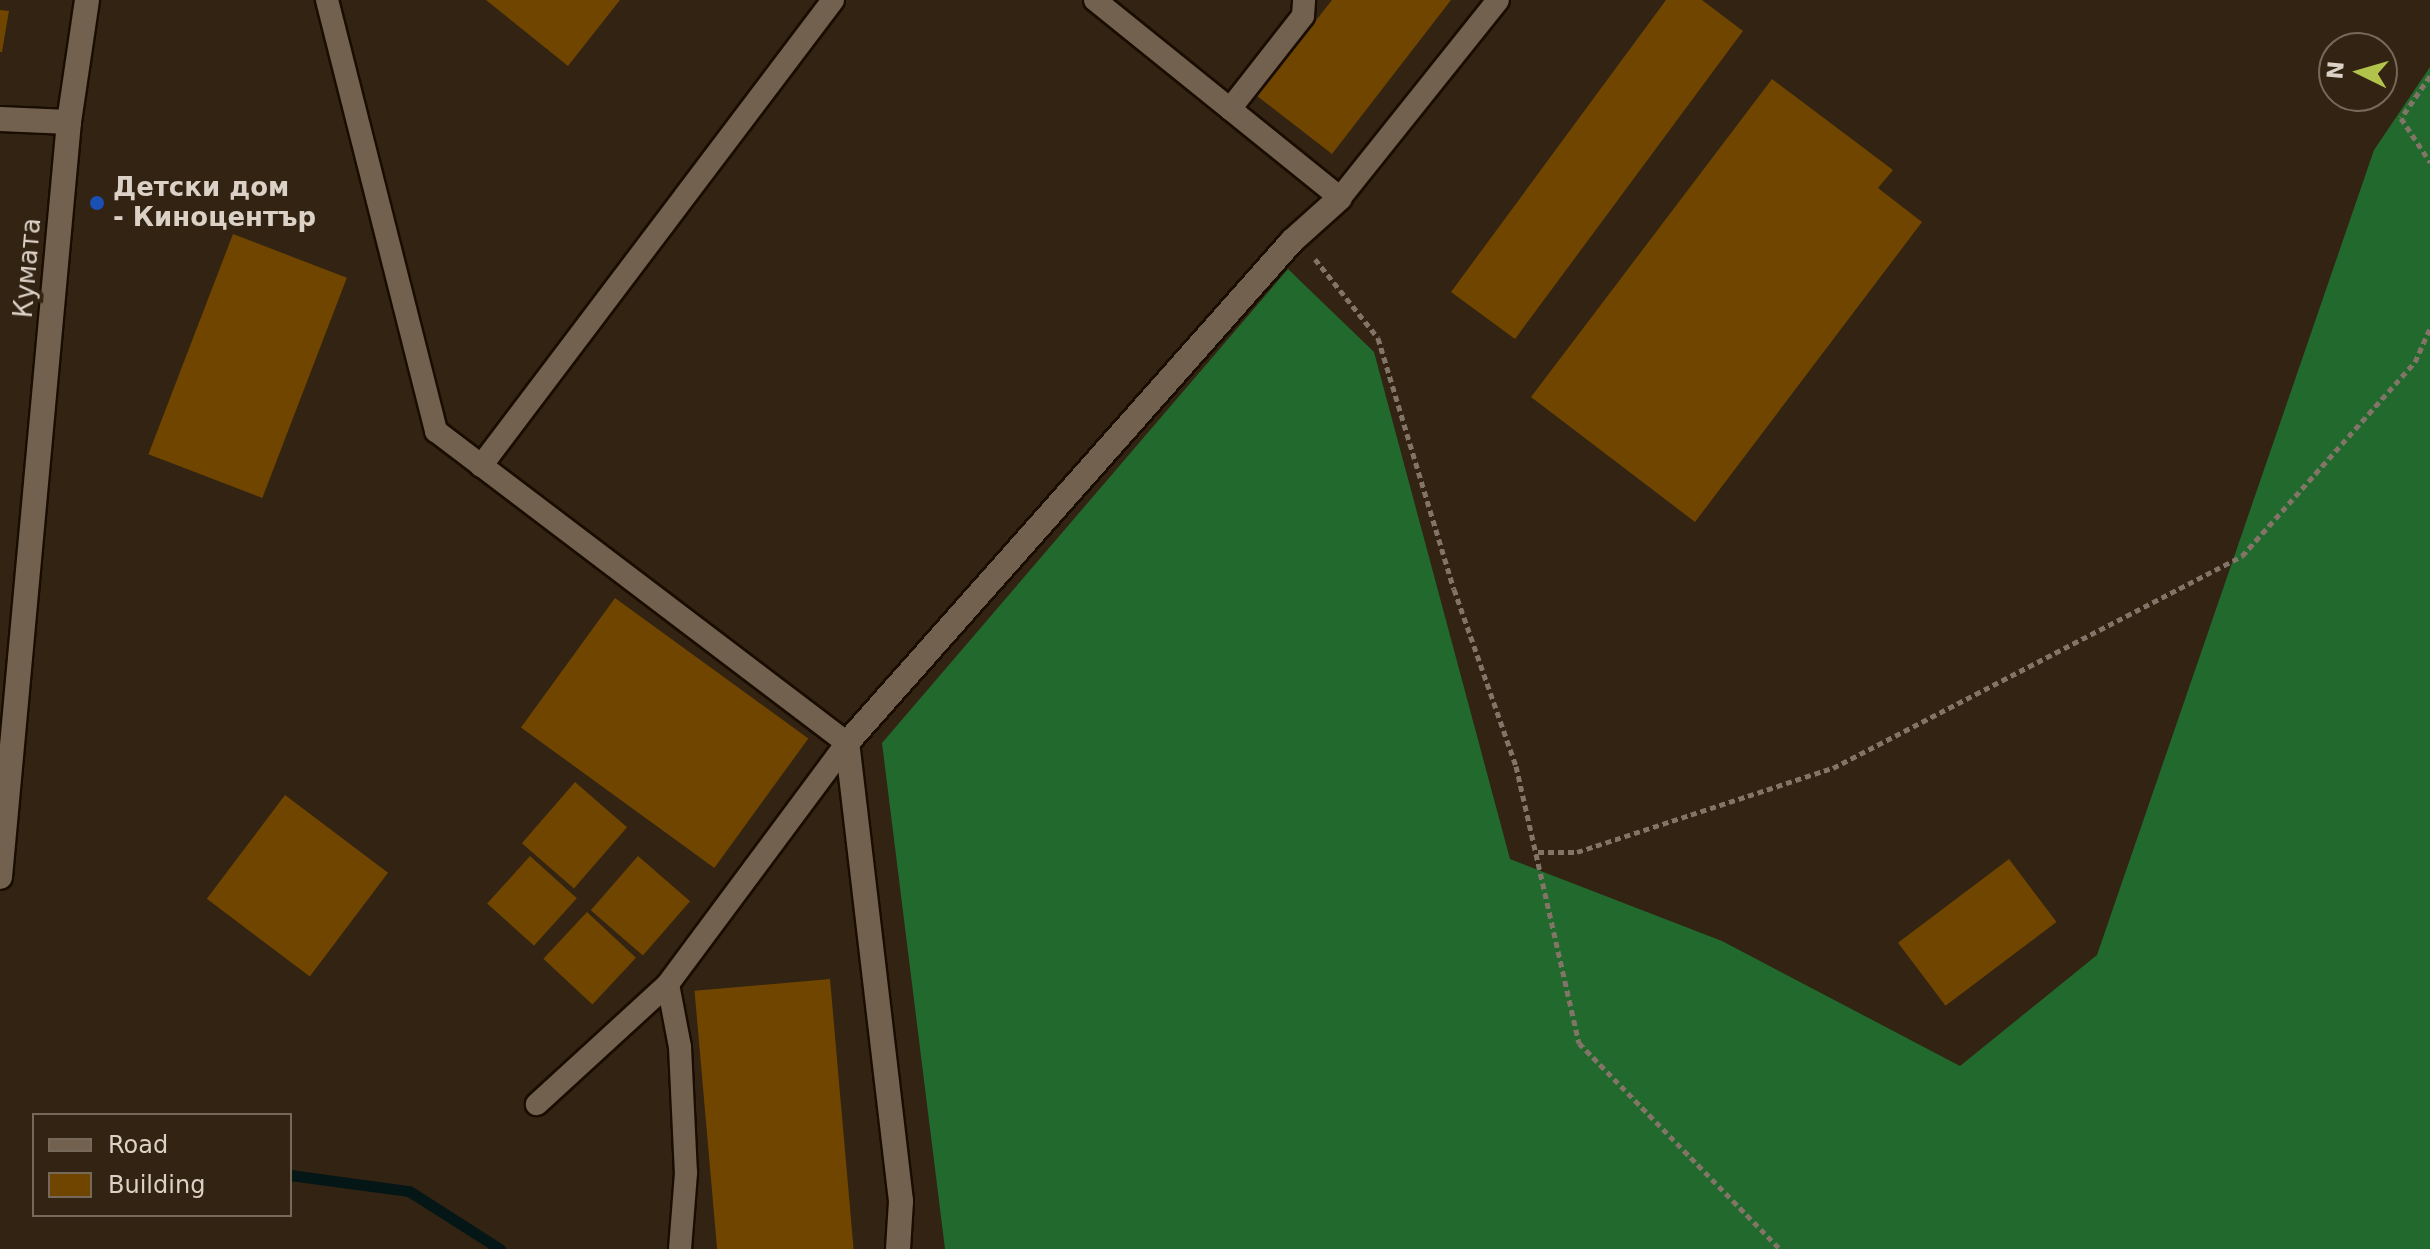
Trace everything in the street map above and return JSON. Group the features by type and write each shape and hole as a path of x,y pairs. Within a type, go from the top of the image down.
{"street":[{"name":"Кумата","path":"0,877 69,122 87,0"},
{"path":"0,119 69,122"},
{"path":"898,1249 901,1201 847,743 1292,241 1340,198"}],"lane":[{"path":"327,0 436,431 847,743 668,984 537,1104"},
{"path":"481,466 833,0"},
{"path":"1095,0 1340,198 1498,0"},
{"path":"1230,109 1303,16 1304,0"},
{"path":"668,984 680,1047 686,1173 680,1249"}],"path":[{"path":"2430,76 2401,118 2430,162"},
{"path":"1292,241 1325,267 1378,338 1454,589 1516,766 1579,1043 1780,1249"},
{"path":"1538,852 1577,852 1833,768 2242,556 2415,362 2430,329"}],"green space":[{"path":"2430,67 2430,1249 945,1249 882,743 1288,269 1374,352 1510,859 1722,941 1960,1066 2097,955 2374,150"}],"building":[{"path":"486,0 620,0 568,66"},
{"path":"1332,0 1451,0 1332,154 1257,96"},
{"path":"1666,0 1702,0 1743,31 1515,339 1451,292"},
{"path":"0,10 9,11 2,52 0,52"},
{"path":"1772,79 1893,170 1878,188 1922,222 1695,522 1531,397"},
{"path":"233,234 347,278 262,498 148,454"},
{"path":"615,598 808,738 714,868 521,727"},
{"path":"575,782 627,827 574,888 522,843"},
{"path":"285,795 388,873 310,976 207,899"},
{"path":"530,856 577,898 534,946 487,904"},
{"path":"638,856 690,901 643,956 591,910"},
{"path":"2009,859 2057,922 1946,1006 1898,943"},
{"path":"587,912 636,958 592,1005 543,959"},
{"path":"830,979 854,1249 717,1249 695,991"}],"waterway":[{"path":"292,1175 409,1191 500,1249"}],"place":[{"name":"Детски дом - Киноцентър","path":"97,203"}]}
